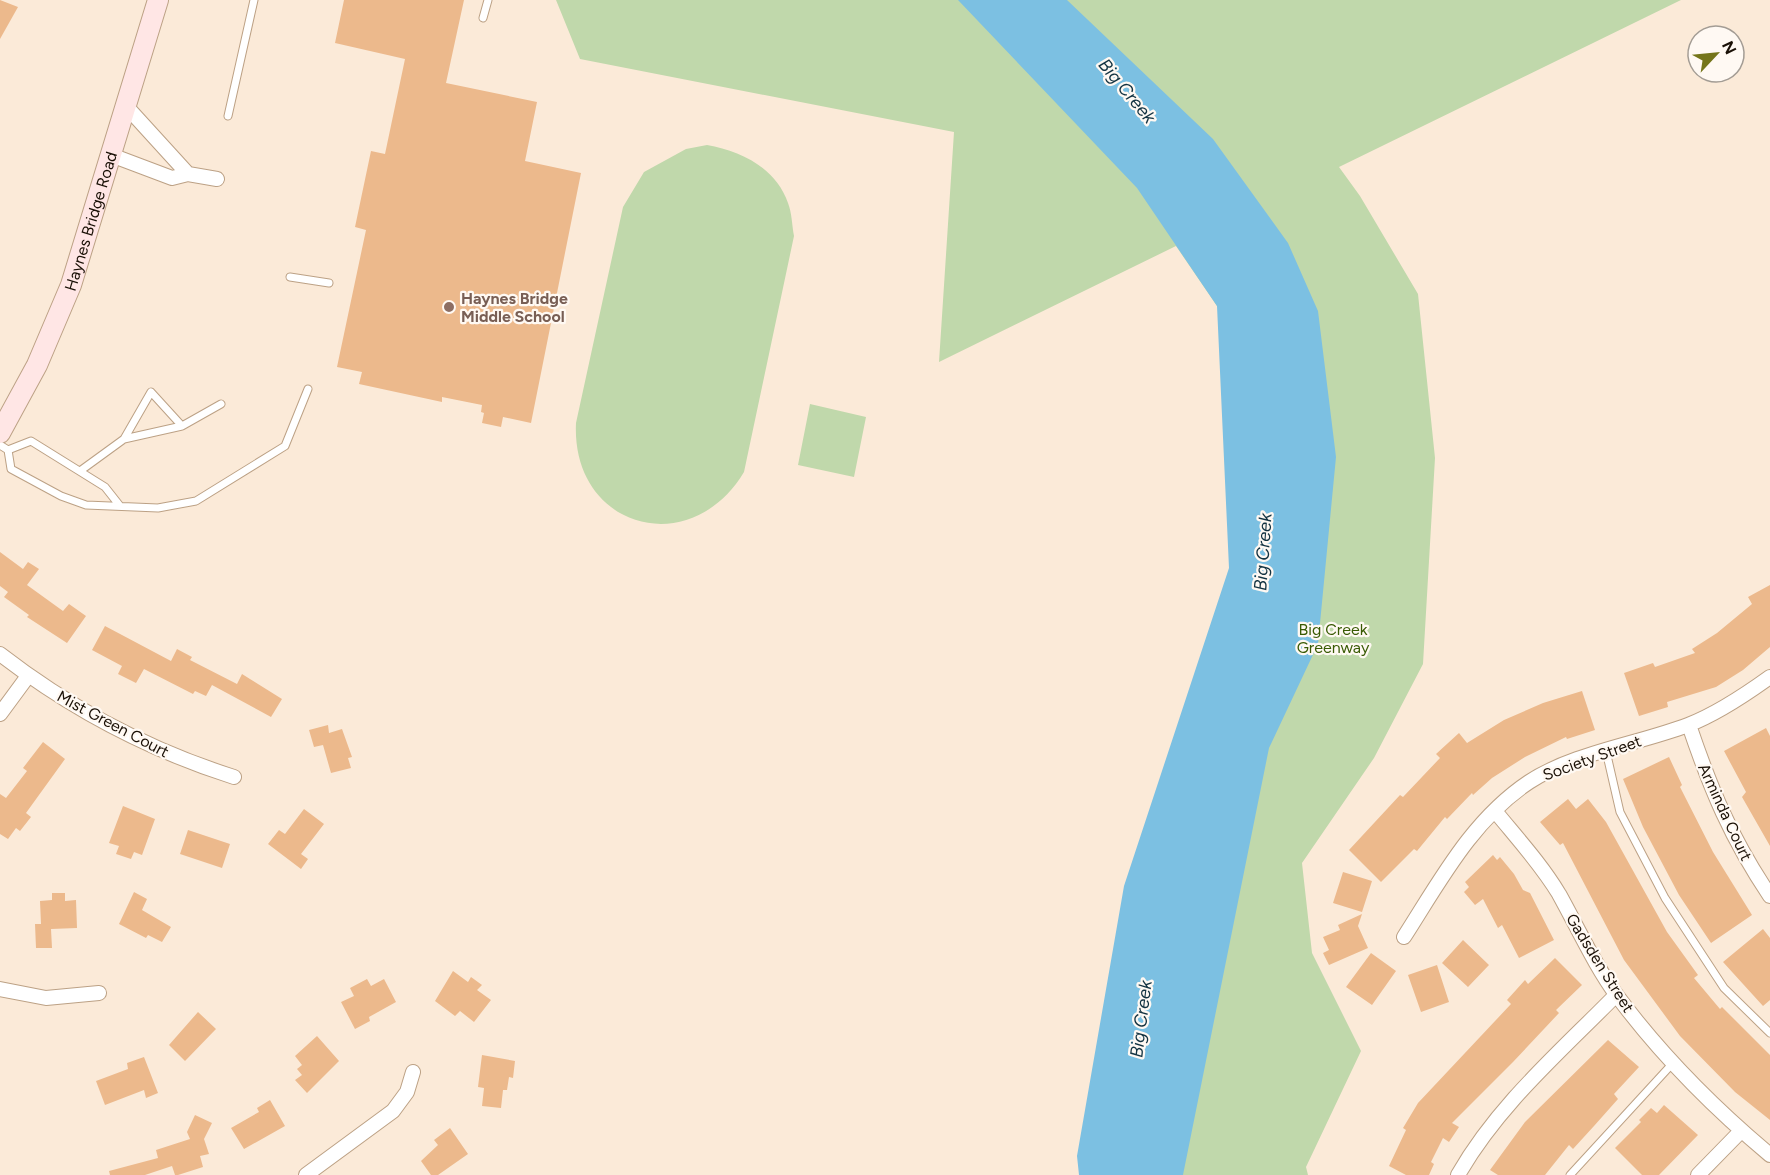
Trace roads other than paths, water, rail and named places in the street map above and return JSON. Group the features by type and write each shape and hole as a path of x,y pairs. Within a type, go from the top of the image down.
{"main road":[{"name":"Haynes Bridge Road","path":"4,442 71,285 158,0"}],"street":[{"path":"126,106 188,174"},
{"path":"111,155 172,178 188,174 217,179"},
{"name":"Mist Green Court","path":"0,654 28,676 80,709 133,738 188,763 234,777"},
{"path":"0,714 28,676"},
{"name":"Society Street","path":"1404,937 1465,841 1495,811 1530,782 1565,765 1689,725 1752,691 1770,678"},
{"name":"Arminda Court","path":"1689,725 1712,793 1742,854 1770,896"},
{"name":"Gadsden Street","path":"1495,811 1558,892 1616,995 1673,1063 1741,1131 1770,1155"},
{"path":"0,989 46,998 99,993"},
{"path":"1458,1175 1508,1103 1616,995"},
{"path":"306,1175 393,1112 407,1092 413,1071"},
{"path":"1698,1175 1741,1131"}],"lane":[{"path":"228,116 254,0"},
{"path":"483,18 488,0"},
{"path":"290,277 329,283"},
{"path":"4,442 11,469 61,496 86,505 158,508 196,501 285,446 308,389"},
{"path":"124,439 151,392 182,426"},
{"path":"80,471 124,439 182,426 221,404"},
{"path":"0,446 4,442 31,441 105,487 120,506"},
{"path":"1606,751 1620,812 1665,898 1724,988 1770,1033"},
{"path":"1569,1175 1673,1063"}],"water":[{"name":"Big Creek","path":"958,0 1067,0 1213,139 1288,243 1318,311 1336,457 1318,644 1269,748 1183,1175 1079,1175 1077,1156 1124,886 1229,568 1217,306 1137,188"}],"place":[{"name":"Haynes Bridge Middle School","path":"449,307"}],"park label":[{"name":"Big Creek Greenway","path":"1333,638"}]}
